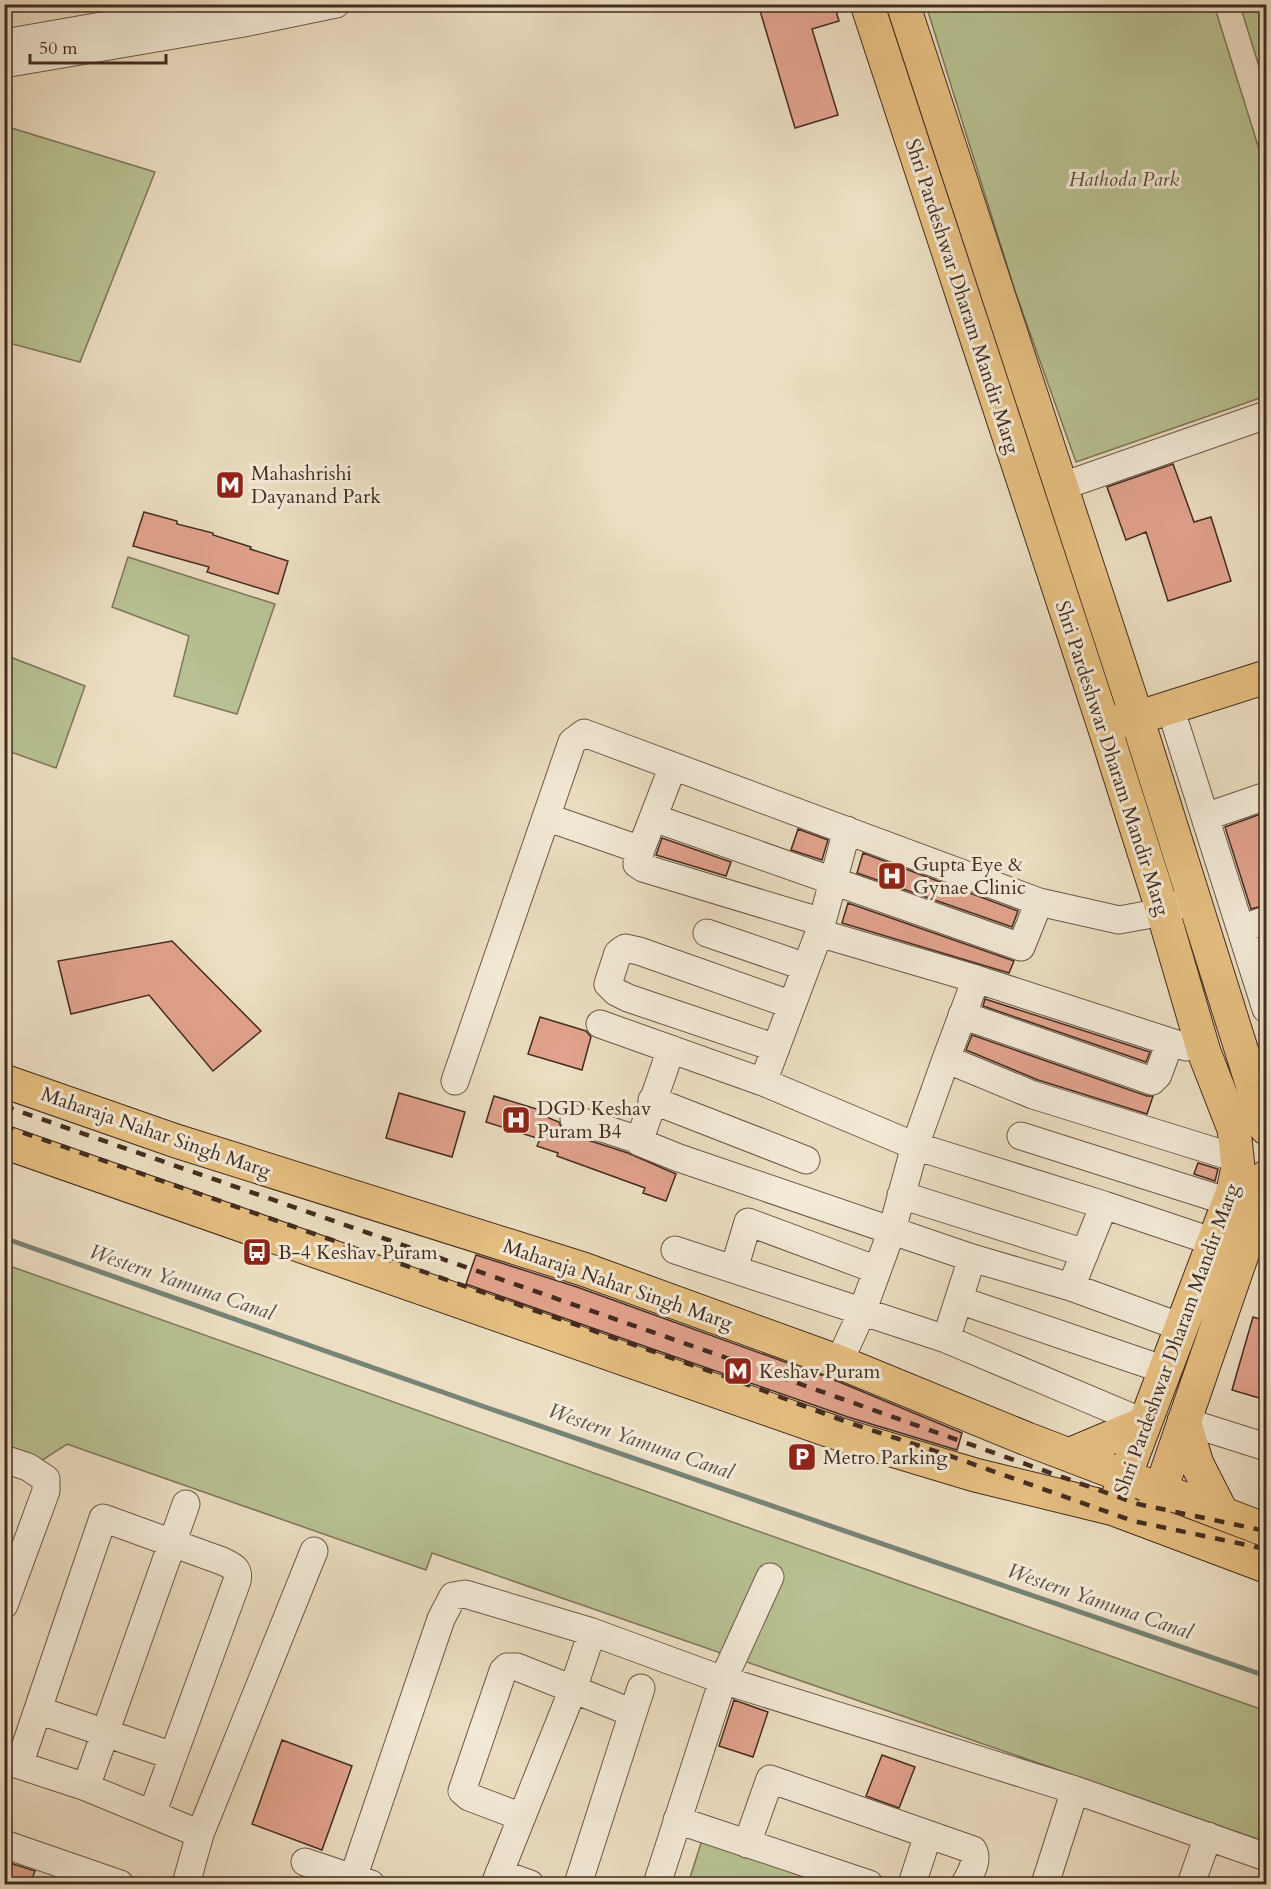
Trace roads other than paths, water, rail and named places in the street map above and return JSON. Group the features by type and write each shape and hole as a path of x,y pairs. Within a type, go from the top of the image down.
{"main road":[{"name":"Shri Pardeshwar Dharam Mandir Marg","path":"867,4 1107,735 1204,1052 1234,1129 1238,1167 1233,1191 1114,1509"},
{"name":"Shri Pardeshwar Dharam Mandir Marg","path":"903,4 1140,727 1266,1128"},
{"path":"1107,735 1140,727 1266,676"},
{"path":"1140,727 1176,726 1266,696"},
{"name":"Maharaja Nahar Singh Marg","path":"4,1081 176,1141 583,1269 838,1362 1069,1455 1266,1530"},
{"path":"4,1142 842,1435 975,1475 1114,1509 1266,1566"},
{"name":"Shri Pardeshwar Dharam Mandir Marg","path":"1149,1522 1263,1194 1266,1177"},
{"path":"1184,1421 1197,1464 1222,1513"},
{"path":"1069,1455 1145,1423"}],"street":[{"path":"4,43 227,4"},
{"path":"4,64 244,23 336,4"},
{"path":"1060,487 1266,415"},
{"path":"1176,726 1266,1009"},
{"path":"455,1081 572,742 584,733 1040,902 1119,920 1163,912 1194,899"},
{"path":"673,766 641,850 637,864 643,868 1204,1052"},
{"path":"1205,817 1266,796"},
{"path":"546,817 641,850"},
{"path":"654,818 1021,946 1040,902"},
{"path":"763,1082 821,927 847,830"},
{"path":"1241,929 1266,920"},
{"path":"707,933 806,967"},
{"path":"776,1048 616,992 608,984 618,952 625,948 639,951 792,1005"},
{"path":"838,1362 862,1312 892,1230 915,1146 976,979"},
{"path":"962,1015 1152,1081 1158,1075 1170,1042"},
{"path":"1236,1028 1266,1019"},
{"path":"600,1024 763,1082 915,1146 1104,1204 1214,1242"},
{"path":"639,1140 671,1049"},
{"path":"946,1059 1033,1095 1236,1158"},
{"path":"1010,1175 1033,1095"},
{"path":"652,1100 806,1160"},
{"path":"574,1119 639,1140 641,1144 679,1158 972,1258 1071,1287 1181,1328"},
{"path":"1021,1136 1229,1202"},
{"path":"902,1195 1085,1253"},
{"path":"1071,1287 1104,1204"},
{"path":"734,1269 748,1222 877,1270"},
{"path":"675,1250 946,1339 1145,1423"},
{"path":"946,1339 972,1258"},
{"path":"958,1300 1165,1371"},
{"path":"1184,1421 1266,1448"},
{"path":"4,1459 28,1467 46,1479 46,1491 4,1605"},
{"path":"86,1787 186,1504"},
{"path":"152,1814 238,1574 235,1567 222,1561 103,1518 38,1710 12,1762 86,1787 200,1834"},
{"path":"186,1884 200,1834 314,1551"},
{"path":"657,1884 723,1680 770,1577"},
{"path":"305,1862 366,1883 441,1618 453,1596 465,1594 592,1632 723,1680 1076,1790 1266,1857"},
{"path":"530,1884 497,1879 573,1689 592,1632"},
{"path":"522,1817 469,1797 462,1791 503,1671 507,1667 517,1667 573,1689 637,1700 578,1884"},
{"path":"38,1710 173,1756"},
{"path":"747,1844 770,1779 973,1850 975,1861 966,1884"},
{"path":"1051,1883 1076,1790"},
{"path":"677,1820 869,1884"},
{"path":"912,1884 927,1835"},
{"path":"1191,1884 1208,1836"},
{"path":"4,1844 120,1884"}],"waterway":[{"name":"Western Yamuna Canal","path":"4,1238 485,1407 1266,1676"}],"railway":[{"path":"4,1106 1138,1504 1266,1531"},
{"path":"4,1126 1133,1521 1266,1549"}],"place":[{"name":"Mahashrishi Dayanand Park","path":"230,485"},
{"name":"Gupta Eye & Gynae Clinic","path":"892,876"},
{"name":"DGD Keshav Puram B4","path":"516,1120"},
{"name":"B-4 Keshav Puram","path":"257,1252"},
{"name":"Keshav Puram","path":"738,1371"},
{"name":"Metro Parking","path":"802,1457"}],"park label":[{"name":"Hathoda Park","path":"1124,179"}]}
